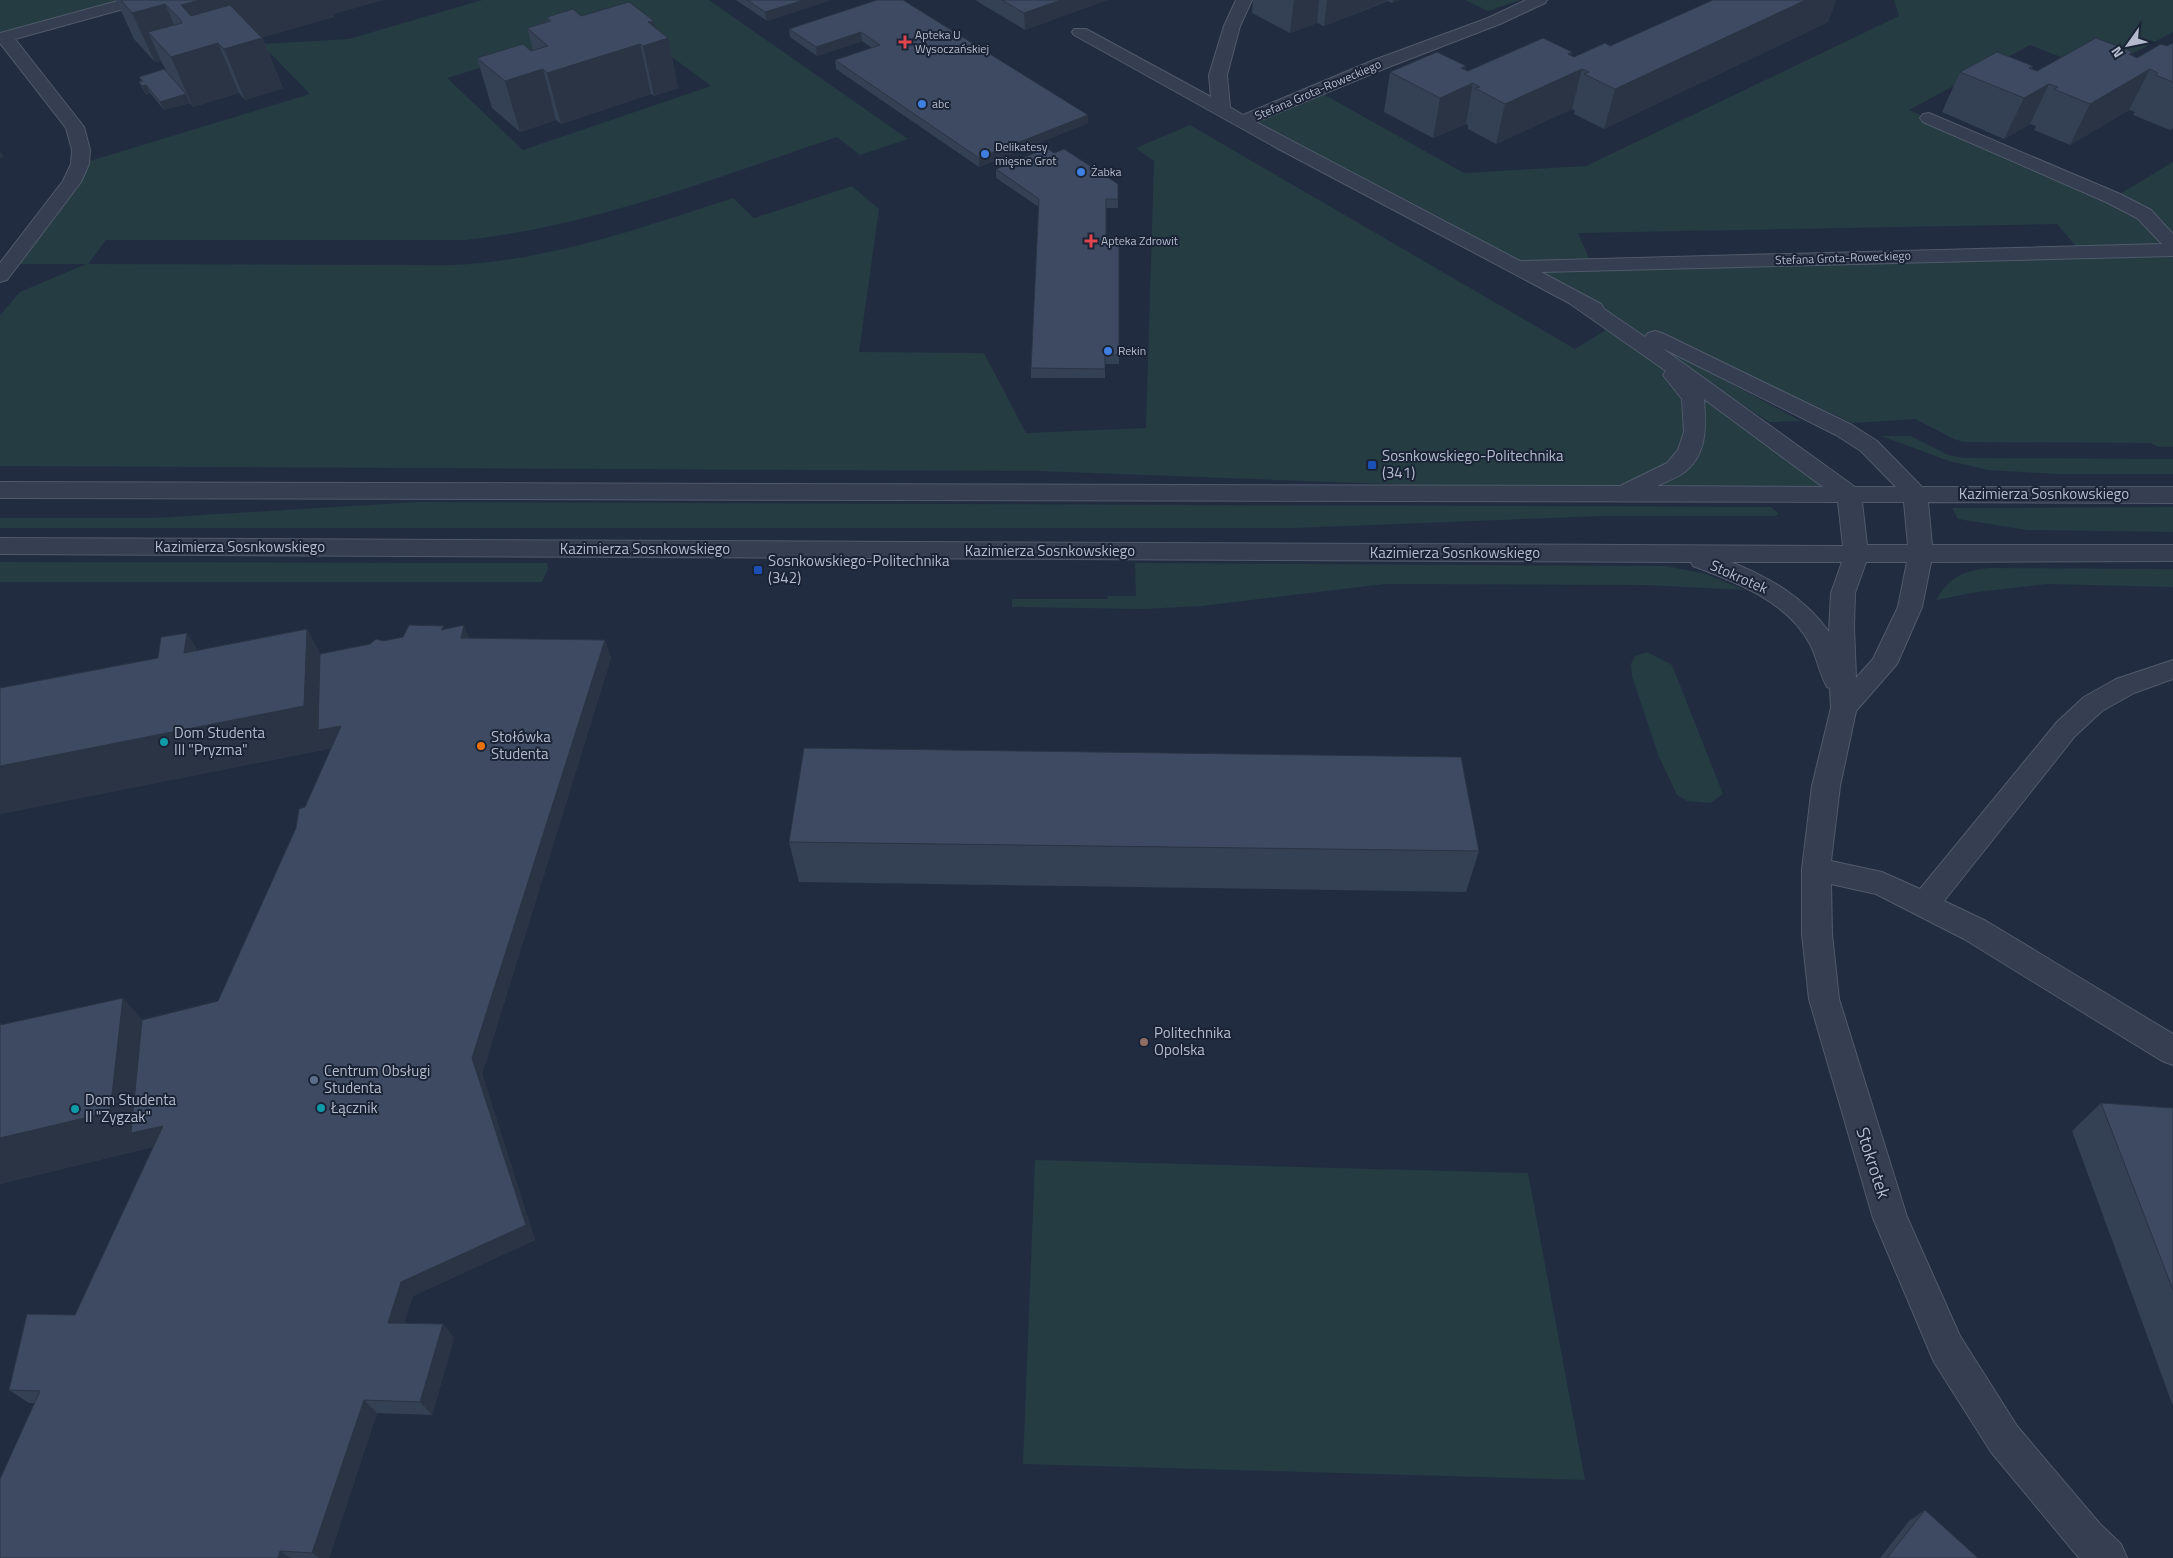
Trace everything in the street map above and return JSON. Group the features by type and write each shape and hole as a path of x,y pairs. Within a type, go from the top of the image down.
{"street":[{"path":"0,276 72,182 80,164 81,150 75,127 2,37 139,0"},
{"path":"1221,110 1218,75 1232,26 1244,0"},
{"name":"Stefana Grota-Roweckiego","path":"1243,121 1380,64 1494,21 1539,0"},
{"path":"1080,32 1243,121"},
{"path":"1929,118 2106,195 2144,214 2173,245"},
{"name":"Stefana Grota-Roweckiego","path":"1243,121 1512,267 1844,430 1869,446 1915,493"},
{"name":"Stefana Grota-Roweckiego","path":"1512,267 2173,250"},
{"name":"Stefana Grota-Roweckiego","path":"1578,300 1659,356 1849,494"},
{"name":"Stefana Grota-Roweckiego","path":"1624,493 1675,468 1689,452 1695,432 1694,398 1659,356"},
{"name":"Kazimierza Sosnkowskiego","path":"0,490 2173,495"},
{"path":"1915,493 1921,554"},
{"path":"1849,494 1856,554"},
{"name":"Kazimierza Sosnkowskiego","path":"0,546 1686,554 2173,553"},
{"name":"Stokrotek","path":"1686,554 1765,586 1797,611 1819,637 1829,659 1844,708"},
{"name":"Stokrotek","path":"1856,554 1843,593 1841,627 1844,708 1826,786 1816,869 1817,934 1824,999 1858,1116 1898,1236 1946,1349 2004,1438 2086,1538 2107,1558"},
{"name":"Stokrotek","path":"1844,708 1884,664 1910,607 1921,554"},
{"path":"1924,905 2066,729 2093,704 2125,686 2173,669"},
{"path":"1816,869 1882,884 1975,930 2173,1051"}],"green space":[{"path":"0,0 139,0 0,38"},
{"path":"482,0 709,0 908,139 860,155 837,137 654,199 560,224 513,233 465,240 106,240 88,264 451,265 487,262 559,250 594,241 664,221 733,198 754,218 852,186 879,209 859,352 984,353 1026,433 1146,428 1154,161 1136,148 1190,125 1575,349 1614,325 1243,121 1316,90 1464,173 1586,166 1899,16 1894,0 2173,0 2173,32 2099,72 2030,45 1909,110 2113,198 2173,162 2173,447 2159,447 2150,443 1964,442 1954,439 1915,419 1852,423 1710,357 1693,363 1801,421 1769,422 1667,355 1849,494 1624,493 1039,471 0,466 0,315 20,292 86,264 9,264 80,164 310,94 261,44 349,39","holes":["626,23 711,86 523,150 447,78","2057,224 2080,251 1592,265 1578,233"]},
{"path":"1465,0 1520,0 1488,11"},
{"path":"1881,436 1910,436 1948,455 1964,458 2173,459 2173,474 2057,474 1988,470 1949,461"},
{"path":"417,502 1771,507 1779,514 1774,516 1603,516 1294,528 0,528 0,518 153,518"},
{"path":"2173,507 2173,532 2027,530 1958,519 1952,508"},
{"path":"0,562 547,563 548,569 542,582 0,582"},
{"path":"1135,563 1666,566 1706,574 1745,590 1646,585 1385,584 1202,606 1143,609 1012,607 1012,599 1107,599 1108,596 1136,596"},
{"path":"1988,568 2173,569 2173,587 2048,584 1977,592 1936,600 1946,586 1957,577 1970,571"},
{"path":"1647,652 1672,665 1723,794 1711,803 1687,801 1677,795 1659,757 1632,676 1631,664 1635,656"},
{"path":"1035,1160 1528,1173 1585,1480 1023,1464"}],"building":[{"path":"121,0 200,0 181,5 191,16 230,5 262,38 224,49 218,43 171,57 148,32 182,23 180,19 165,4 132,13"},
{"path":"747,0 804,0 765,12"},
{"path":"877,0 903,0 1088,115 979,158 835,60 880,45 861,32 816,47 789,29"},
{"path":"1002,0 1061,0 1024,13"},
{"path":"1713,0 1806,0 1615,89 1584,74 1589,72 1582,69 1505,104 1475,88 1480,87 1473,83 1440,98 1390,72 1437,52 1466,66 1461,68 1468,71 1543,38 1572,52 1568,54 1574,57 1605,43 1610,46"},
{"path":"629,2 654,21 648,22 668,38 643,46 640,44 547,73 543,69 505,81 477,58 523,44 531,51 548,46 527,28 551,21 547,17 573,9 581,16"},
{"path":"2096,38 2133,52 2129,54 2137,58 2161,44 2167,46 2173,43 2173,82 2155,75 2158,73 2150,69 2090,104 2054,89 2058,87 2049,84 2024,98 1960,72 1997,52 2033,66 2029,68 2037,71"},
{"path":"164,69 186,94 160,102 146,85 142,86 139,82 143,81 139,77"},
{"path":"1047,148 1054,153 1064,149 1118,184 1118,199 1106,199 1106,237 1119,237 1119,355 1105,355 1105,369 1031,368 1039,199 996,169"},
{"name":"Łącznik","path":"409,625 444,626 441,630 464,625 461,638 605,640 472,1058 526,1225 401,1282 388,1323 443,1324 420,1402 364,1400 312,1553 280,1551 278,1558 0,1558 0,1479 40,1391 9,1390 27,1314 75,1315 163,1126 131,1133 142,1020 218,1001 296,828 299,809 305,807 341,726 318,730 320,654 370,644 376,639 383,641 403,637"},
{"path":"307,629 304,706 0,766 0,688 158,658 161,637 187,633 184,653"},
{"path":"804,748 1461,757 1479,851 789,842"},
{"path":"123,998 110,1112 0,1138 0,1025"},
{"path":"2101,1103 2173,1108 2173,1290"},
{"path":"1925,1510 1978,1558 1887,1558"}],"place":[{"name":"Apteka U Wysoczańskiej","path":"905,42"},
{"name":"abc","path":"922,104"},
{"name":"Delikatesy mięsne Grot","path":"985,154"},
{"name":"Żabka","path":"1081,172"},
{"name":"Apteka Zdrowit","path":"1091,241"},
{"name":"Rekin","path":"1108,351"},
{"name":"Sosnkowskiego-Politechnika (341)","path":"1372,465"},
{"name":"Sosnkowskiego-Politechnika (342)","path":"758,570"},
{"name":"Dom Studenta III \"Pryzma\"","path":"164,742"},
{"name":"Stołówka Studenta","path":"481,746"},
{"name":"Politechnika Opolska","path":"1144,1042"},
{"name":"Centrum Obsługi Studenta","path":"314,1080"},
{"name":"Łącznik","path":"321,1108"},
{"name":"Dom Studenta II \"Zygzak\"","path":"75,1109"}]}
